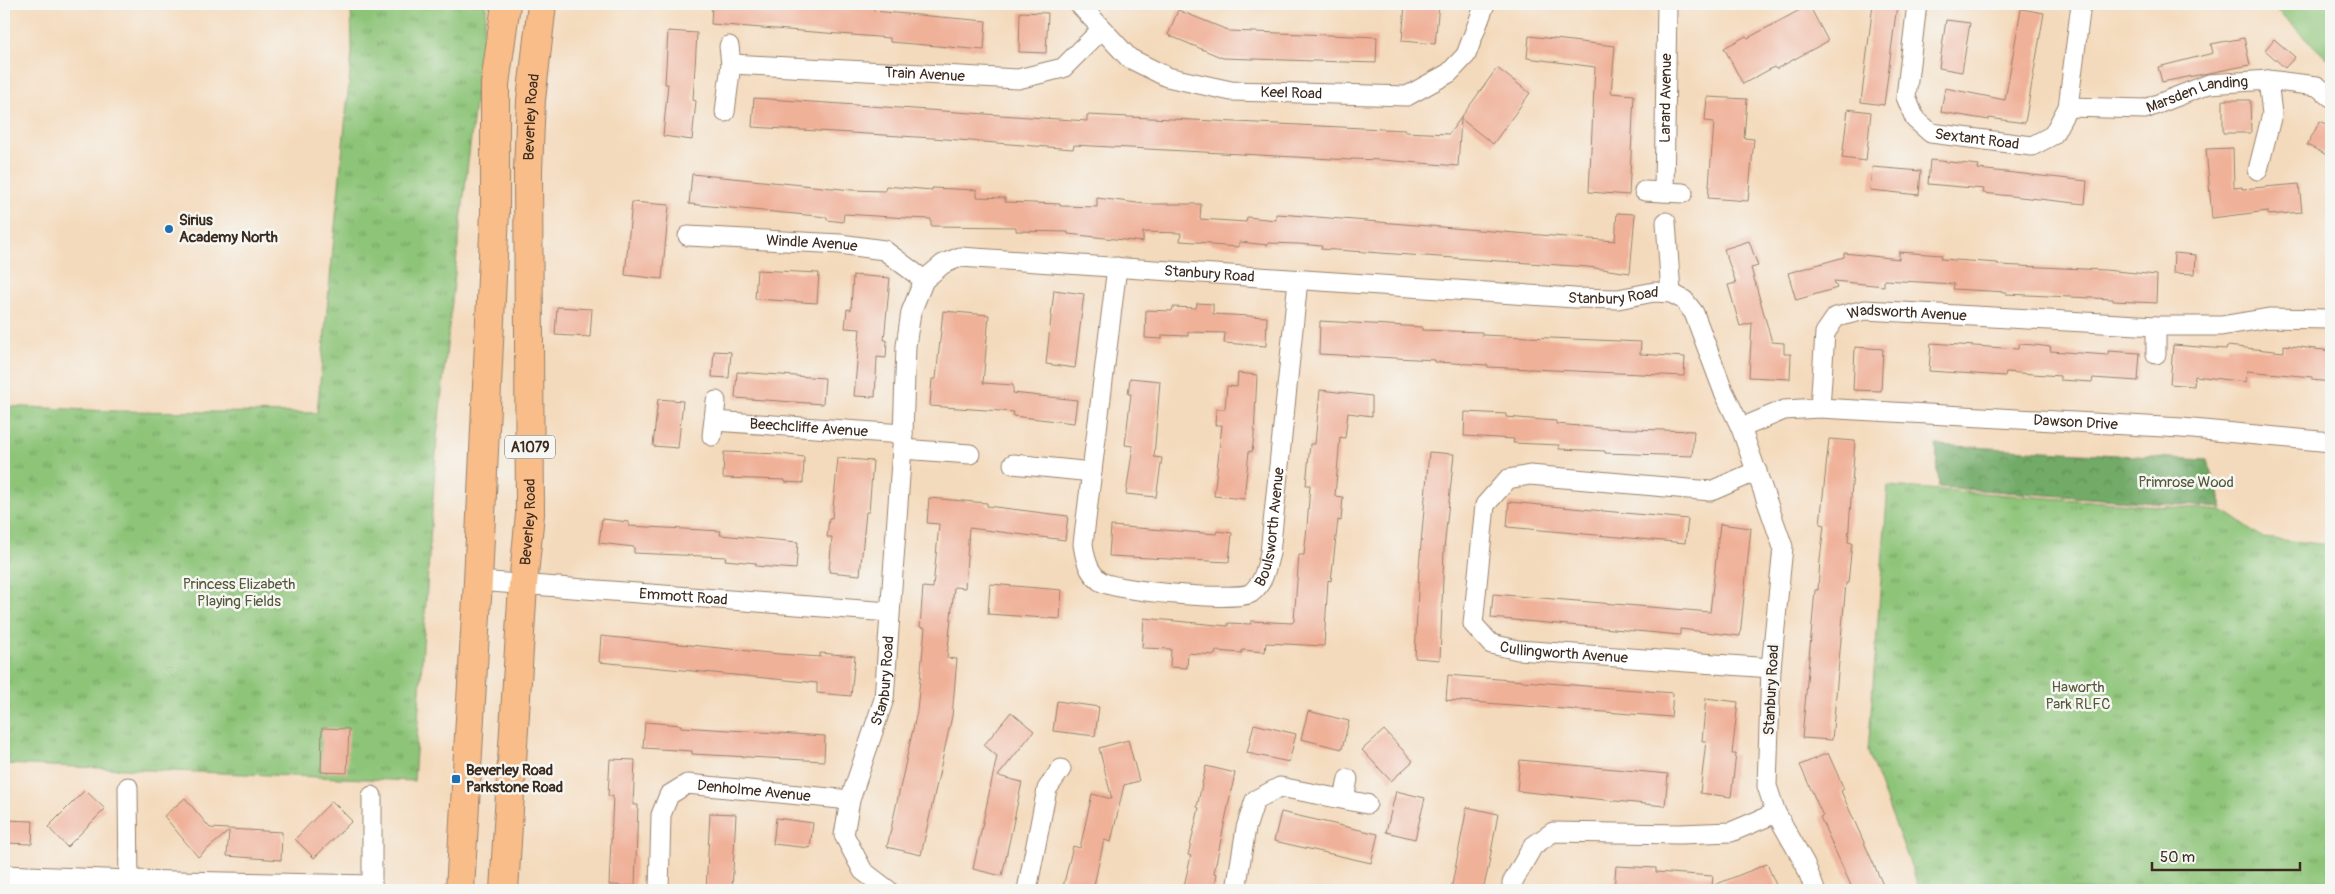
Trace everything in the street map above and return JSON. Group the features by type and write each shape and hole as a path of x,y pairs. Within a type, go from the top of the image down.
{"main road":[{"name":"A1079","path":"460,890 478,581 495,212 495,84 506,4"},
{"name":"Beverley Road","path":"504,890 523,585 530,514 528,170 531,100 542,4"}],"street":[{"name":"Keel Road","path":"1080,4 1101,30 1129,58 1167,77 1231,91 1407,96 1449,73 1466,55 1484,4"},
{"name":"Larard Avenue","path":"1664,192 1667,4"},
{"name":"Sextant Road","path":"1917,4 1906,97 1915,119 1931,133 2032,146 2053,135 2068,107 2081,4"},
{"name":"Train Avenue","path":"724,112 730,55 1018,79 1063,68 1101,30"},
{"name":"Marsden Landing","path":"2068,107 2145,109 2209,84 2268,80 2317,86 2331,97"},
{"name":"Marsden Landing","path":"2258,170 2272,114 2268,80"},
{"path":"1644,191 1683,193"},
{"name":"Stanbury Road","path":"1666,222 1671,293"},
{"name":"Windle Avenue","path":"688,236 840,244 884,250 924,280"},
{"name":"Stanbury Road","path":"888,890 863,871 844,835 850,800 884,699 903,441 906,346 911,312 924,280 943,264 960,257 1575,298 1618,299 1654,292 1671,293 1684,300 1694,313 1722,390 1741,428 1784,547 1771,668 1768,786 1776,813 1805,864 1815,890"},
{"name":"Boulsworth Avenue","path":"1117,267 1083,544 1086,560 1091,572 1101,582 1150,592 1234,597 1249,594 1263,580 1270,553 1298,280"},
{"name":"Wadsworth Avenue","path":"1820,408 1825,333 1836,317 1865,310 2156,326 2221,326 2269,318 2331,319"},
{"path":"2156,326 2156,354"},
{"name":"Beechcliffe Avenue","path":"716,401 713,428 903,441"},
{"path":"1741,428 1784,410 1820,408"},
{"name":"Dawson Drive","path":"1820,408 2182,428 2331,442"},
{"path":"903,441 970,454"},
{"path":"1013,464 1092,472"},
{"name":"Cullingworth Avenue","path":"1757,471 1711,490 1530,475 1508,480 1485,505 1473,624 1491,644 1518,650 1771,668"},
{"name":"Emmott Road","path":"478,581 889,612"},
{"path":"1027,890 1047,788 1061,769"},
{"path":"1344,799 1348,779"},
{"name":"Denholme Avenue","path":"659,890 661,815 669,795 687,784 850,800"},
{"path":"128,787 129,885"},
{"path":"1236,890 1246,828 1255,800 1280,788 1367,804"},
{"path":"4,875 129,885 372,888 372,796"},
{"path":"1512,890 1512,883 1533,846 1553,832 1680,834 1731,832 1776,813"}],"green space":[{"name":"Princess Elizabeth Playing Fields","path":"351,4 487,4 437,437 414,781 4,764 4,406 110,411 317,413 352,52"},
{"path":"2271,4 2331,4 2331,63"},
{"name":"Primrose Wood","path":"1936,445 2207,460 2223,508 1939,487"},
{"name":"Haworth Park RLFC","path":"1888,486 2224,511 2263,538 2331,545 2331,890 1920,890 1868,752"}],"building":[{"path":"712,4 837,4 874,7 873,11 986,21 984,50 890,42 890,38 711,24"},
{"path":"1405,4 1439,4 1435,44 1402,41"},
{"path":"1873,4 1897,5 1884,105 1861,102"},
{"path":"1809,5 1828,41 1776,69 1774,67 1743,84 1724,48 1746,36 1748,38"},
{"path":"2021,9 2044,13 2025,123 1989,118 1989,120 1941,112 1945,88 2005,100"},
{"path":"1178,10 1230,31 1377,37 1376,63 1223,58 1168,35"},
{"path":"1020,12 1048,13 1046,53 1019,52"},
{"path":"1946,20 1970,23 1962,72 1939,68"},
{"path":"668,31 697,33 693,100 696,101 692,140 663,136 668,84 665,84"},
{"path":"1529,36 1615,46 1611,93 1634,95 1629,195 1589,192 1595,67 1527,58"},
{"path":"2244,38 2250,65 2162,82 2158,67 2213,53 2211,44"},
{"path":"2274,39 2295,57 2285,68 2265,50"},
{"path":"1497,68 1530,93 1493,144 1461,119 1458,166 1382,160 1351,160 1074,145 1073,149 752,127 754,98 1087,121 1087,115 1405,130 1405,132 1449,134"},
{"path":"1707,97 1747,99 1744,138 1754,139 1748,201 1708,198 1714,122 1705,121"},
{"path":"2223,100 2250,100 2251,133 2223,133"},
{"path":"1848,109 1871,112 1866,161 1842,158"},
{"path":"2320,121 2331,127 2331,157 2307,145"},
{"path":"2233,148 2234,188 2299,184 2302,212 2268,215 2268,211 2212,218 2206,149"},
{"path":"1930,160 1979,165 1978,169 2087,181 2085,204 1983,193 1984,189 1928,184"},
{"path":"1872,167 1921,171 1919,195 1870,190"},
{"path":"692,174 852,190 885,191 886,186 932,190 932,188 977,190 977,197 1005,198 1005,202 1060,204 1060,206 1097,207 1097,198 1145,204 1201,204 1200,219 1246,222 1247,217 1276,220 1276,214 1615,241 1617,213 1635,214 1630,273 1588,267 1321,249 1322,246 1298,244 1268,243 1268,245 1239,242 1239,247 1211,245 1211,243 1180,241 1181,233 1143,232 1143,242 1068,234 1068,232 1016,231 1016,227 931,226 931,219 844,214 843,222 827,220 827,217 689,204"},
{"path":"632,202 669,205 662,279 625,275"},
{"path":"1749,241 1758,266 1751,268 1772,342 1784,343 1784,354 1791,354 1790,379 1749,377 1752,323 1740,326 1728,285 1736,283 1724,249"},
{"path":"1899,252 1942,255 1941,259 1998,263 1998,265 2105,270 2157,275 2156,303 2006,294 2006,292 1953,289 1954,284 1884,280 1884,286 1834,281 1837,288 1796,300 1788,273 1844,257 1844,253 1899,259"},
{"path":"2174,253 2196,255 2195,274 2173,273"},
{"path":"757,270 819,273 817,303 755,299"},
{"path":"853,275 890,278 884,340 887,340 886,358 877,357 875,397 854,396 860,329 845,328 847,309 851,310"},
{"path":"1054,290 1084,294 1075,368 1046,364"},
{"path":"1197,303 1213,304 1213,314 1267,317 1266,346 1224,343 1225,333 1188,332 1188,336 1162,335 1162,339 1145,338 1146,310 1172,311 1173,307 1196,308"},
{"path":"557,307 592,309 590,337 555,335"},
{"path":"943,311 989,315 983,383 1013,385 1013,393 1077,400 1074,423 1013,416 1014,412 930,406 932,379 936,379"},
{"path":"1320,321 1422,327 1422,330 1482,332 1482,335 1641,342 1640,354 1685,357 1684,376 1488,367 1488,365 1435,362 1435,360 1319,354"},
{"path":"1931,343 2018,349 2019,344 2035,345 2051,347 2050,351 2108,355 2108,351 2140,353 2138,381 2093,378 2092,382 2060,380 2060,376 2006,372 2005,376 1929,371"},
{"path":"2173,345 2226,349 2227,346 2284,352 2284,345 2331,351 2331,382 2312,380 2312,377 2247,371 2246,382 2195,376 2194,386 2170,384"},
{"path":"1855,347 1883,349 1881,391 1853,390"},
{"path":"714,351 731,352 729,378 712,377"},
{"path":"737,372 825,378 823,404 735,398"},
{"path":"1238,373 1257,375 1254,436 1252,452 1249,451 1244,499 1214,496 1222,425 1215,425 1216,409 1225,409 1227,386 1237,387"},
{"path":"1130,378 1160,381 1154,457 1162,458 1156,497 1126,494 1133,446 1125,445 1131,394 1128,394"},
{"path":"1320,390 1372,396 1372,416 1348,413 1345,438 1340,437 1335,496 1343,497 1341,521 1338,520 1331,581 1328,580 1324,646 1266,643 1265,652 1242,650 1242,653 1216,651 1215,655 1188,653 1187,668 1170,667 1171,649 1142,648 1144,618 1228,626 1228,623 1251,624 1251,621 1292,623 1294,621 1299,555 1304,555 1307,527 1310,485 1306,485 1310,444 1315,444"},
{"path":"658,399 683,401 678,448 653,446"},
{"path":"1465,412 1506,414 1506,417 1556,421 1556,424 1602,428 1694,431 1692,456 1605,453 1605,451 1559,449 1559,445 1513,443 1514,439 1464,436"},
{"path":"1829,439 1855,441 1848,542 1852,543 1848,583 1846,583 1832,740 1802,738 1815,590 1818,590 1824,525 1820,524"},
{"path":"724,452 781,454 804,457 803,483 785,482 785,480 723,478"},
{"path":"1429,452 1454,454 1444,549 1440,660 1415,658 1419,567"},
{"path":"838,458 873,461 869,512 866,512 860,575 829,572 832,537 827,537 829,518 832,518"},
{"path":"929,498 987,503 987,506 1068,516 1065,540 969,528 965,588 954,587 947,658 957,659 952,716 921,855 887,847 917,711 925,628 920,627 923,587 933,588 939,524 927,523"},
{"path":"1509,502 1688,519 1685,543 1507,527"},
{"path":"602,519 629,522 629,526 721,531 720,535 798,542 796,569 756,566 756,563 725,560 726,557 634,553 634,547 599,543"},
{"path":"1720,524 1751,528 1740,636 1680,629 1680,635 1491,618 1493,594 1710,612"},
{"path":"1111,526 1216,534 1217,531 1232,533 1229,562 1109,556"},
{"path":"990,584 1062,590 1060,619 988,614"},
{"path":"601,636 779,654 820,657 820,653 855,656 851,696 817,693 817,683 599,662"},
{"path":"1448,675 1673,693 1671,717 1446,700"},
{"path":"1706,698 1738,702 1732,754 1736,754 1731,797 1700,793 1706,741 1702,741"},
{"path":"1057,701 1099,707 1095,736 1053,731"},
{"path":"1308,711 1349,721 1342,749 1301,739"},
{"path":"1011,712 1034,731 998,776 1022,782 1002,876 973,869 997,756 984,745"},
{"path":"645,722 681,725 681,727 825,736 824,761 692,754 692,751 643,748"},
{"path":"1254,724 1296,734 1289,762 1247,753"},
{"path":"322,728 349,729 347,773 321,772"},
{"path":"1384,730 1413,761 1391,781 1362,750"},
{"path":"1128,740 1139,781 1124,785 1111,842 1104,840 1093,890 1063,887 1073,846 1080,848 1092,794 1112,799 1099,748"},
{"path":"1828,753 1844,789 1841,791 1883,885 1872,890 1853,890 1820,817 1823,816 1800,765"},
{"path":"610,759 635,760 633,805 638,805 635,886 609,885 613,796 608,796"},
{"path":"1520,760 1668,774 1665,806 1517,791"},
{"path":"1206,766 1235,773 1214,873 1217,874 1214,890 1183,890 1191,856 1188,855"},
{"path":"85,790 105,809 67,847 48,827"},
{"path":"1396,791 1425,798 1415,839 1386,832"},
{"path":"185,798 210,828 282,832 281,860 227,856 229,831 198,857 164,816"},
{"path":"332,801 352,821 314,858 295,839"},
{"path":"1467,807 1498,814 1488,869 1483,890 1451,890"},
{"path":"1281,812 1378,834 1371,863 1274,841"},
{"path":"710,813 736,814 732,890 706,890"},
{"path":"776,818 813,823 810,848 773,844"},
{"path":"4,820 33,821 32,844 4,843"},
{"path":"1767,864 1778,890 1614,890 1616,866 1656,868 1656,872 1713,876 1712,886"}],"place":[{"name":"Sirius Academy North","path":"169,229"},
{"name":"Beverley Road Parkstone Road","path":"456,779"}]}
